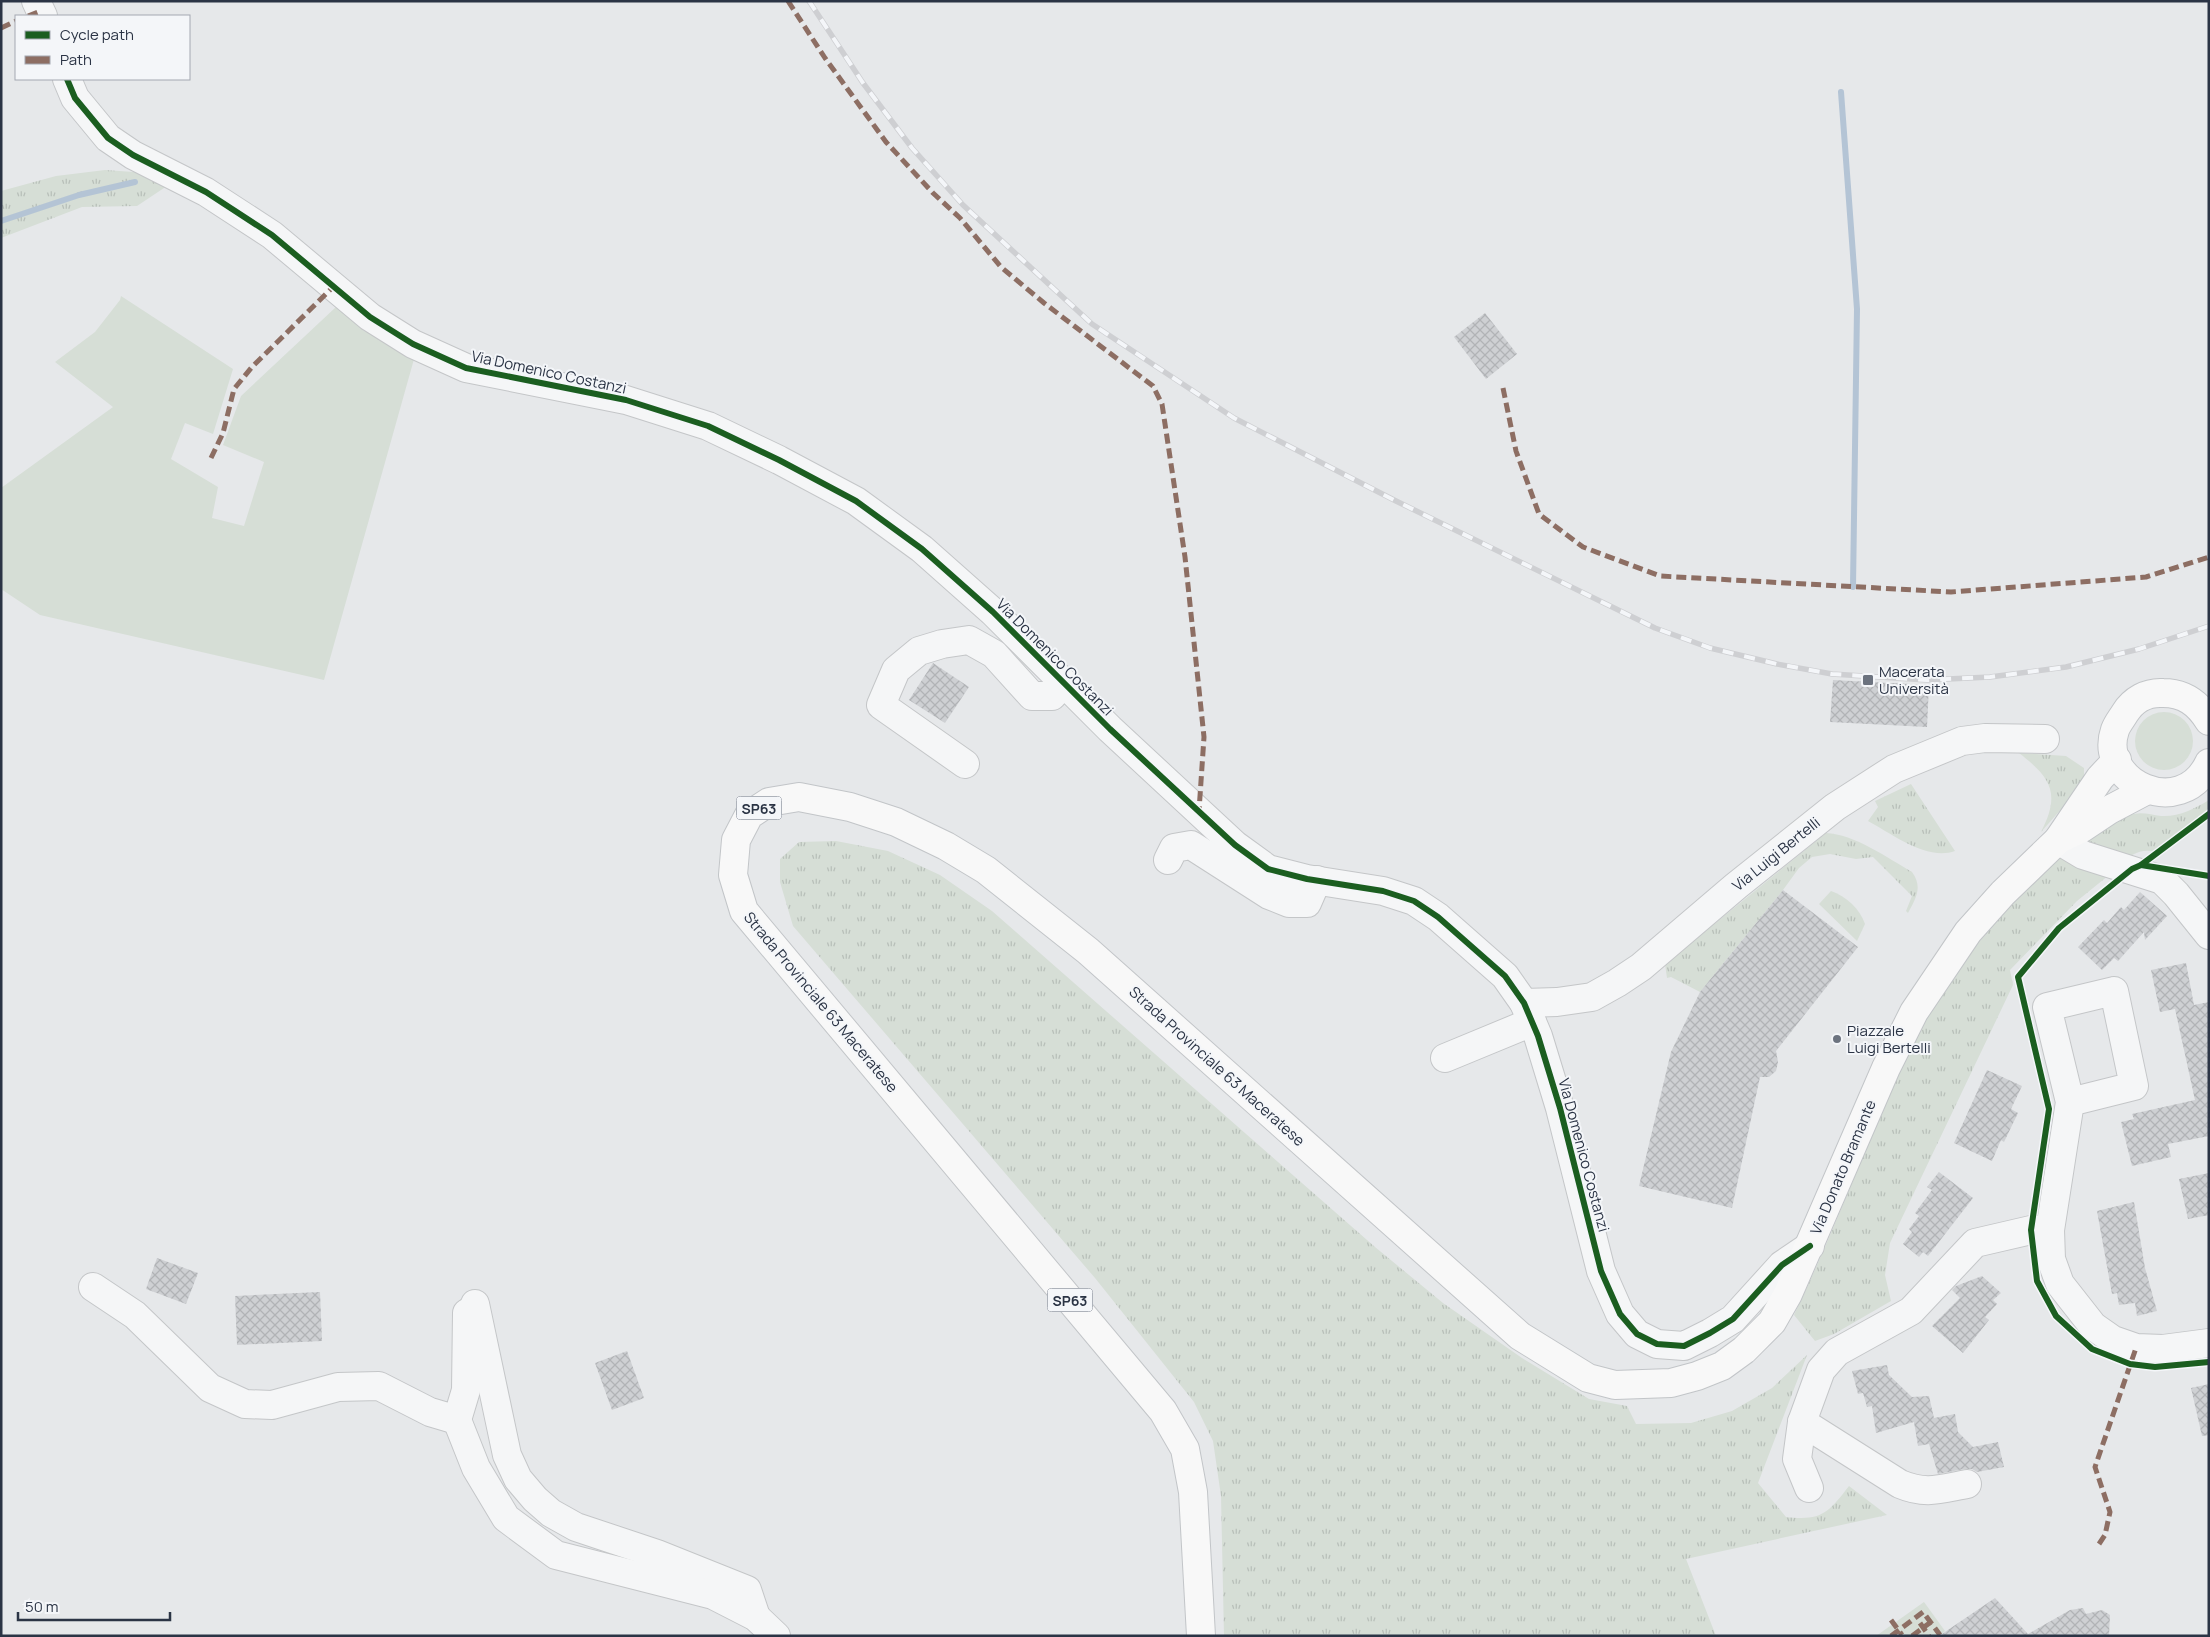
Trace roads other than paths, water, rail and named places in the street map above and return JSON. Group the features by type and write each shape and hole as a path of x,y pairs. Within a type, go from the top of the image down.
{"main road":[{"path":"2207,768 2185,788 2159,793 2147,790 2134,783 2124,773 2117,760 2114,742 2115,730 2130,706 2142,697 2158,692 2198,696 2200,707 2209,721"},
{"name":"Via Donato Bramante","path":"1520,1336 1588,1378 1615,1385 1671,1383 1697,1376 1722,1366 1744,1350 1772,1322 1788,1294 1886,1068 1914,1012 1968,932 2003,892 2058,840 2100,778 2117,760"},
{"name":"Via Donato Bramante","path":"2058,840 2147,790"},
{"name":"Strada Provinciale 63 Maceratese","path":"1201,1636 1193,1492 1185,1449 1163,1411 744,911 732,875 736,840 749,815 769,802 799,797 850,807 896,822 938,842 986,870 1088,951 1520,1336"}],"street":[{"path":"36,1 43,15"},
{"name":"Via Domenico Costanzi","path":"67,80 75,98 108,138 206,192 272,235 370,317 413,344 466,368 626,400 708,426 856,501 922,549 993,612 1110,729 1235,845 1268,869 1414,900 1438,917 1505,976 1528,1012 1560,1108 1601,1271 1620,1314 1637,1334 1657,1344 1684,1346 1710,1333 1733,1319 1782,1265 1810,1246"},
{"path":"966,764 881,705 896,670 919,651 942,644 969,640 994,654 1032,696 1052,696 1064,683"},
{"name":"Via Luigi Bertelli","path":"1528,1012 1557,1002 1592,997 1617,983 1641,967 1736,886 1836,807 1894,769 1962,742 1985,738 2045,739"},
{"path":"2058,840 2083,855 2113,865 2132,868 2162,880 2176,894 2209,935"},
{"path":"1168,860 1174,848 1191,845 1269,895 1288,903 1307,903 1317,880"},
{"path":"1445,1058 1528,1012"},
{"path":"2070,1102 2050,1230 2051,1259 2060,1284 2093,1326 2112,1340 2136,1348 2162,1350 2209,1344"},
{"path":"1809,1488 1797,1459 1802,1422 1821,1370 1837,1352 1911,1311 1975,1244 2031,1230 2050,1230"},
{"path":"93,1287 135,1315 210,1388 245,1404 272,1405 338,1387 380,1386 430,1412 457,1420"},
{"path":"756,1618 747,1590 657,1554 576,1527 551,1513 535,1499 518,1479 507,1455 475,1304 466,1314 466,1390 457,1420 476,1468 506,1518 556,1555 713,1595 756,1618 776,1636"},
{"path":"1802,1422 1900,1484 1916,1491 1929,1491 1967,1484"}],"waterway":[{"path":"1841,92 1857,309 1853,587"},
{"path":"1,221 79,195 135,182"}],"railway":[{"path":"809,1 863,83 912,148 963,205 1092,324 1234,418 1396,501 1655,628 1710,648 1777,664 1832,674 1927,680 1990,677 2066,667 2139,649 2209,626"}],"place":[{"name":"Macerata Università","path":"1868,680"},
{"name":"Piazzale Luigi Bertelli","path":"1837,1039"}]}
